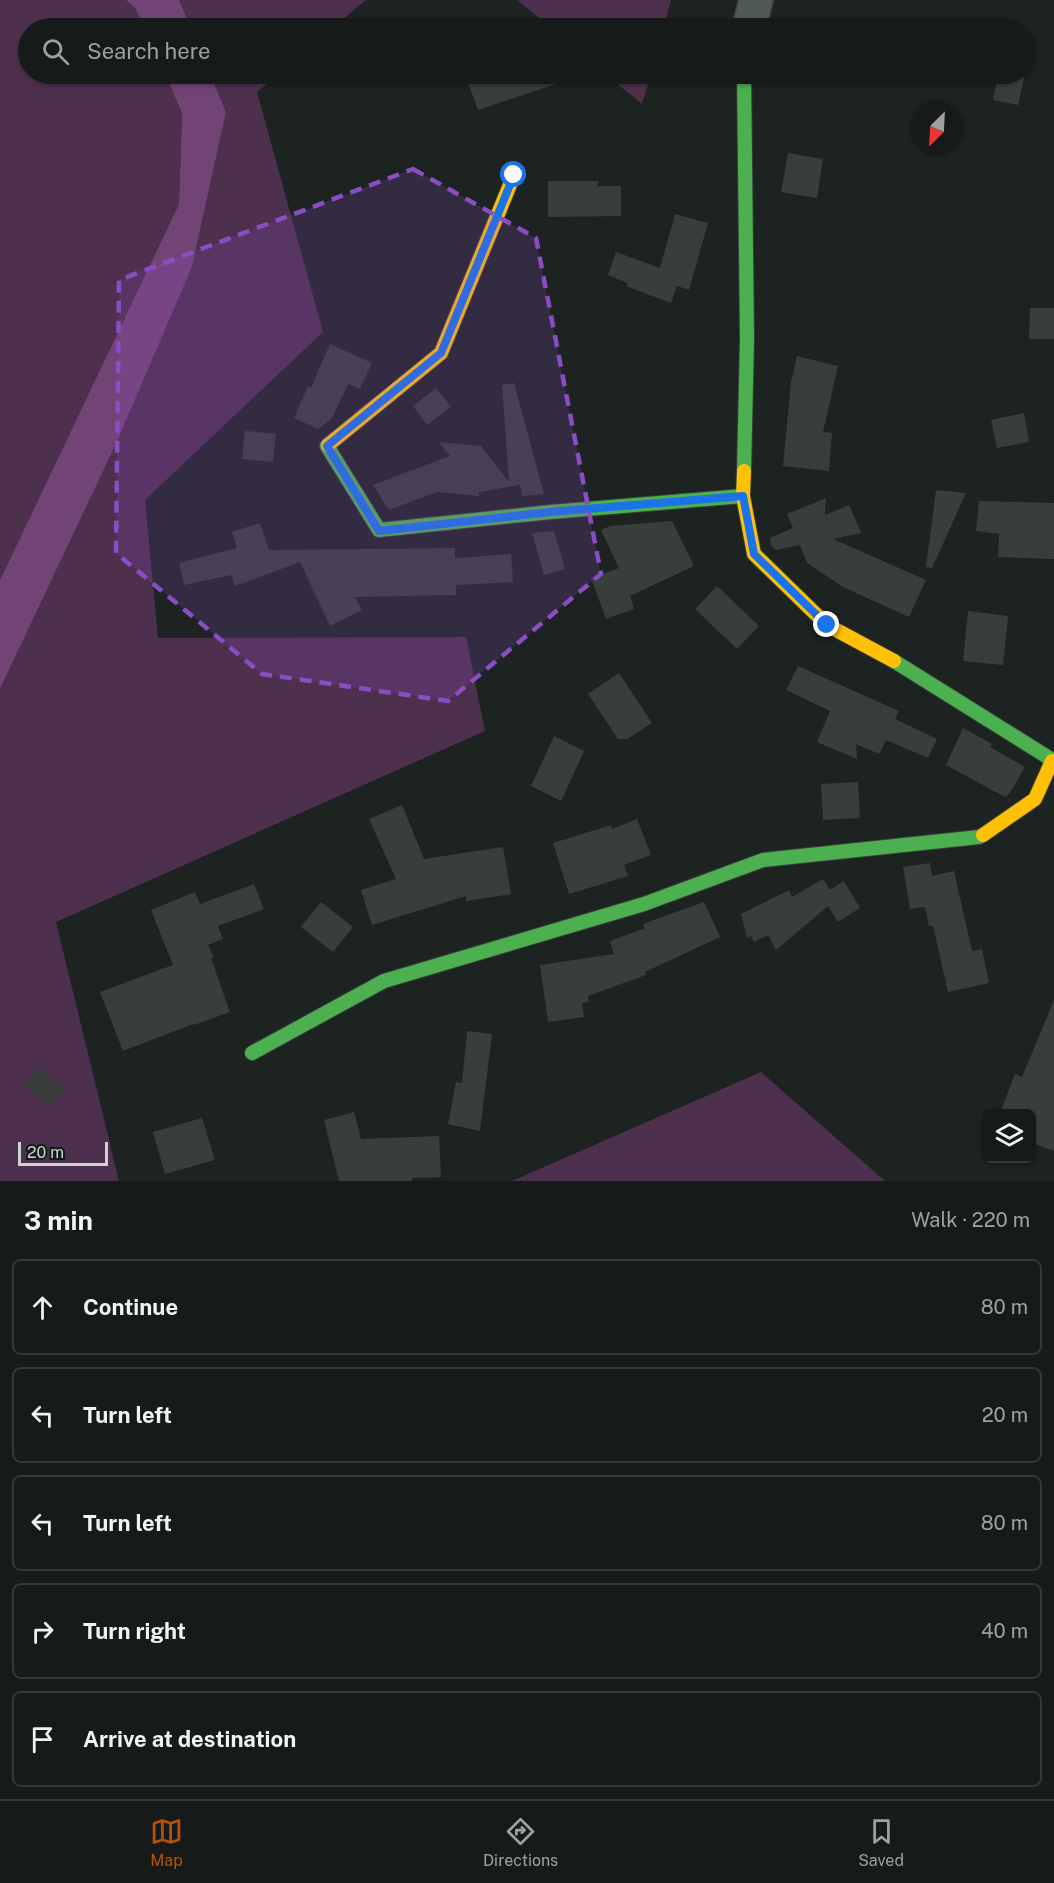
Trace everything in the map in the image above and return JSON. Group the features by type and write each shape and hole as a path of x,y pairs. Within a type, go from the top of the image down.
{"street":[{"path":"752,18 756,0"},
{"path":"252,1053 384,981 644,904 763,860 979,837 1035,799 1053,761 912,671 827,625 754,554 743,496 747,339 744,84"},
{"path":"514,175 441,353 327,446 379,531 550,512 743,496"}],"highlighted area":[{"path":"413,169 536,238 601,574 448,701 262,674 116,553 119,280"}],"shaded area":[{"path":"0,0 126,0 135,8 140,18 18,18 18,84 169,84 182,113 179,204 0,580"},
{"path":"126,0 179,0 187,18 140,18 135,8"},
{"path":"179,0 366,0 345,18 187,18"},
{"path":"517,0 671,0 666,18 540,18"},
{"path":"169,84 214,84 226,112 192,267 116,444 0,689 0,580 179,204 182,113"},
{"path":"214,84 267,84 257,92 323,332 145,500 158,638 466,637 485,731 56,922 119,1181 0,1181 0,689 116,444 192,267 226,112"},
{"path":"617,84 648,84 642,104"},
{"path":"761,1072 885,1181 512,1181"}],"building":[{"path":"469,84 556,84 478,110"},
{"path":"996,84 1023,84 1018,105 993,100"},
{"path":"788,153 823,159 817,198 781,192"},
{"path":"548,181 599,181 597,186 621,186 621,216 548,217"},
{"path":"675,214 708,223 689,290 677,286 671,303 626,286 628,283 608,275 616,252 660,268"},
{"path":"1030,308 1054,308 1054,339 1029,339"},
{"path":"330,344 372,363 360,389 348,384 332,418 318,429 294,418 308,386 311,388"},
{"path":"797,356 838,366 823,432 832,433 829,471 783,466 791,382"},
{"path":"514,383 544,494 522,496 520,485 479,492 479,496 437,492 389,510 373,485 450,456 439,442 481,446 509,482 502,385"},
{"path":"436,388 451,407 427,425 413,406"},
{"path":"1024,413 1029,442 997,448 991,420"},
{"path":"245,431 276,434 273,462 242,459"},
{"path":"936,490 966,493 932,568 926,567"},
{"path":"826,498 825,515 849,505 861,533 833,539 926,580 909,617 843,587 807,563 800,545 776,550 771,545 770,538 793,528 787,514"},
{"path":"979,501 1054,503 1054,559 998,557 999,534 976,531"},
{"path":"672,521 694,566 630,596 634,609 606,619 591,578 619,568 601,530 610,526"},
{"path":"260,523 269,550 455,548 455,558 511,554 513,582 456,585 456,595 355,597 362,610 330,626 300,562 235,586 231,575 184,585 179,563 237,548 232,532"},
{"path":"554,531 565,569 544,575 532,533"},
{"path":"717,586 759,626 737,649 695,609"},
{"path":"968,611 1008,616 1003,665 963,661"},
{"path":"798,666 899,711 895,719 937,739 928,758 886,740 879,754 856,744 857,759 817,742 830,711 786,690"},
{"path":"619,673 652,723 627,739 618,739 588,694"},
{"path":"963,728 992,744 990,747 1025,767 1010,793 1005,797 946,765"},
{"path":"554,736 584,751 561,801 531,786"},
{"path":"858,782 860,818 823,820 821,784"},
{"path":"402,805 424,859 503,847 511,894 466,901 466,896 372,925 361,890 396,879 369,819"},
{"path":"637,819 651,855 624,865 628,876 569,894 553,843 611,825 612,829"},
{"path":"930,863 932,876 954,871 972,951 982,949 989,983 948,992 933,926 929,926 925,907 910,909 903,867"},
{"path":"823,879 830,890 844,881 860,908 838,922 828,906 776,950 768,935 754,942 751,936 747,938 741,914 789,890 792,897"},
{"path":"254,884 264,909 218,926 223,939 208,945 214,957 211,958 230,1012 123,1051 100,992 173,965 151,910 195,892 200,904"},
{"path":"321,902 353,927 333,952 301,927"},
{"path":"704,902 720,937 645,972 646,975 588,996 589,1002 582,1003 584,1017 548,1022 540,965 614,954 610,941 645,928 643,924"},
{"path":"1054,1000 1054,1151 1036,1144 1036,1109 1002,1109 1015,1074 1022,1077"},
{"path":"467,1031 492,1034 480,1131 448,1124 456,1082 462,1083"},
{"path":"39,1067 65,1089 50,1107 23,1085"},
{"path":"354,1112 361,1139 439,1136 441,1177 412,1178 412,1181 339,1181 324,1120"},
{"path":"202,1118 215,1160 165,1174 153,1132"}],"traffic: fast":[{"path":"744,84 747,339 744,471"},
{"path":"328,445 379,530 551,512 743,496"},
{"path":"894,661 1054,761"},
{"path":"252,1053 384,981 644,904 763,860 983,835"}],"traffic: slow":[{"path":"328,445 441,353 514,175"},
{"path":"744,471 743,496 754,554 827,625 894,661"},
{"path":"983,835 1035,799 1052,761"}],"route":[{"path":"514,175 441,353 327,446 379,531 550,512 743,496 754,554 827,625"}]}
